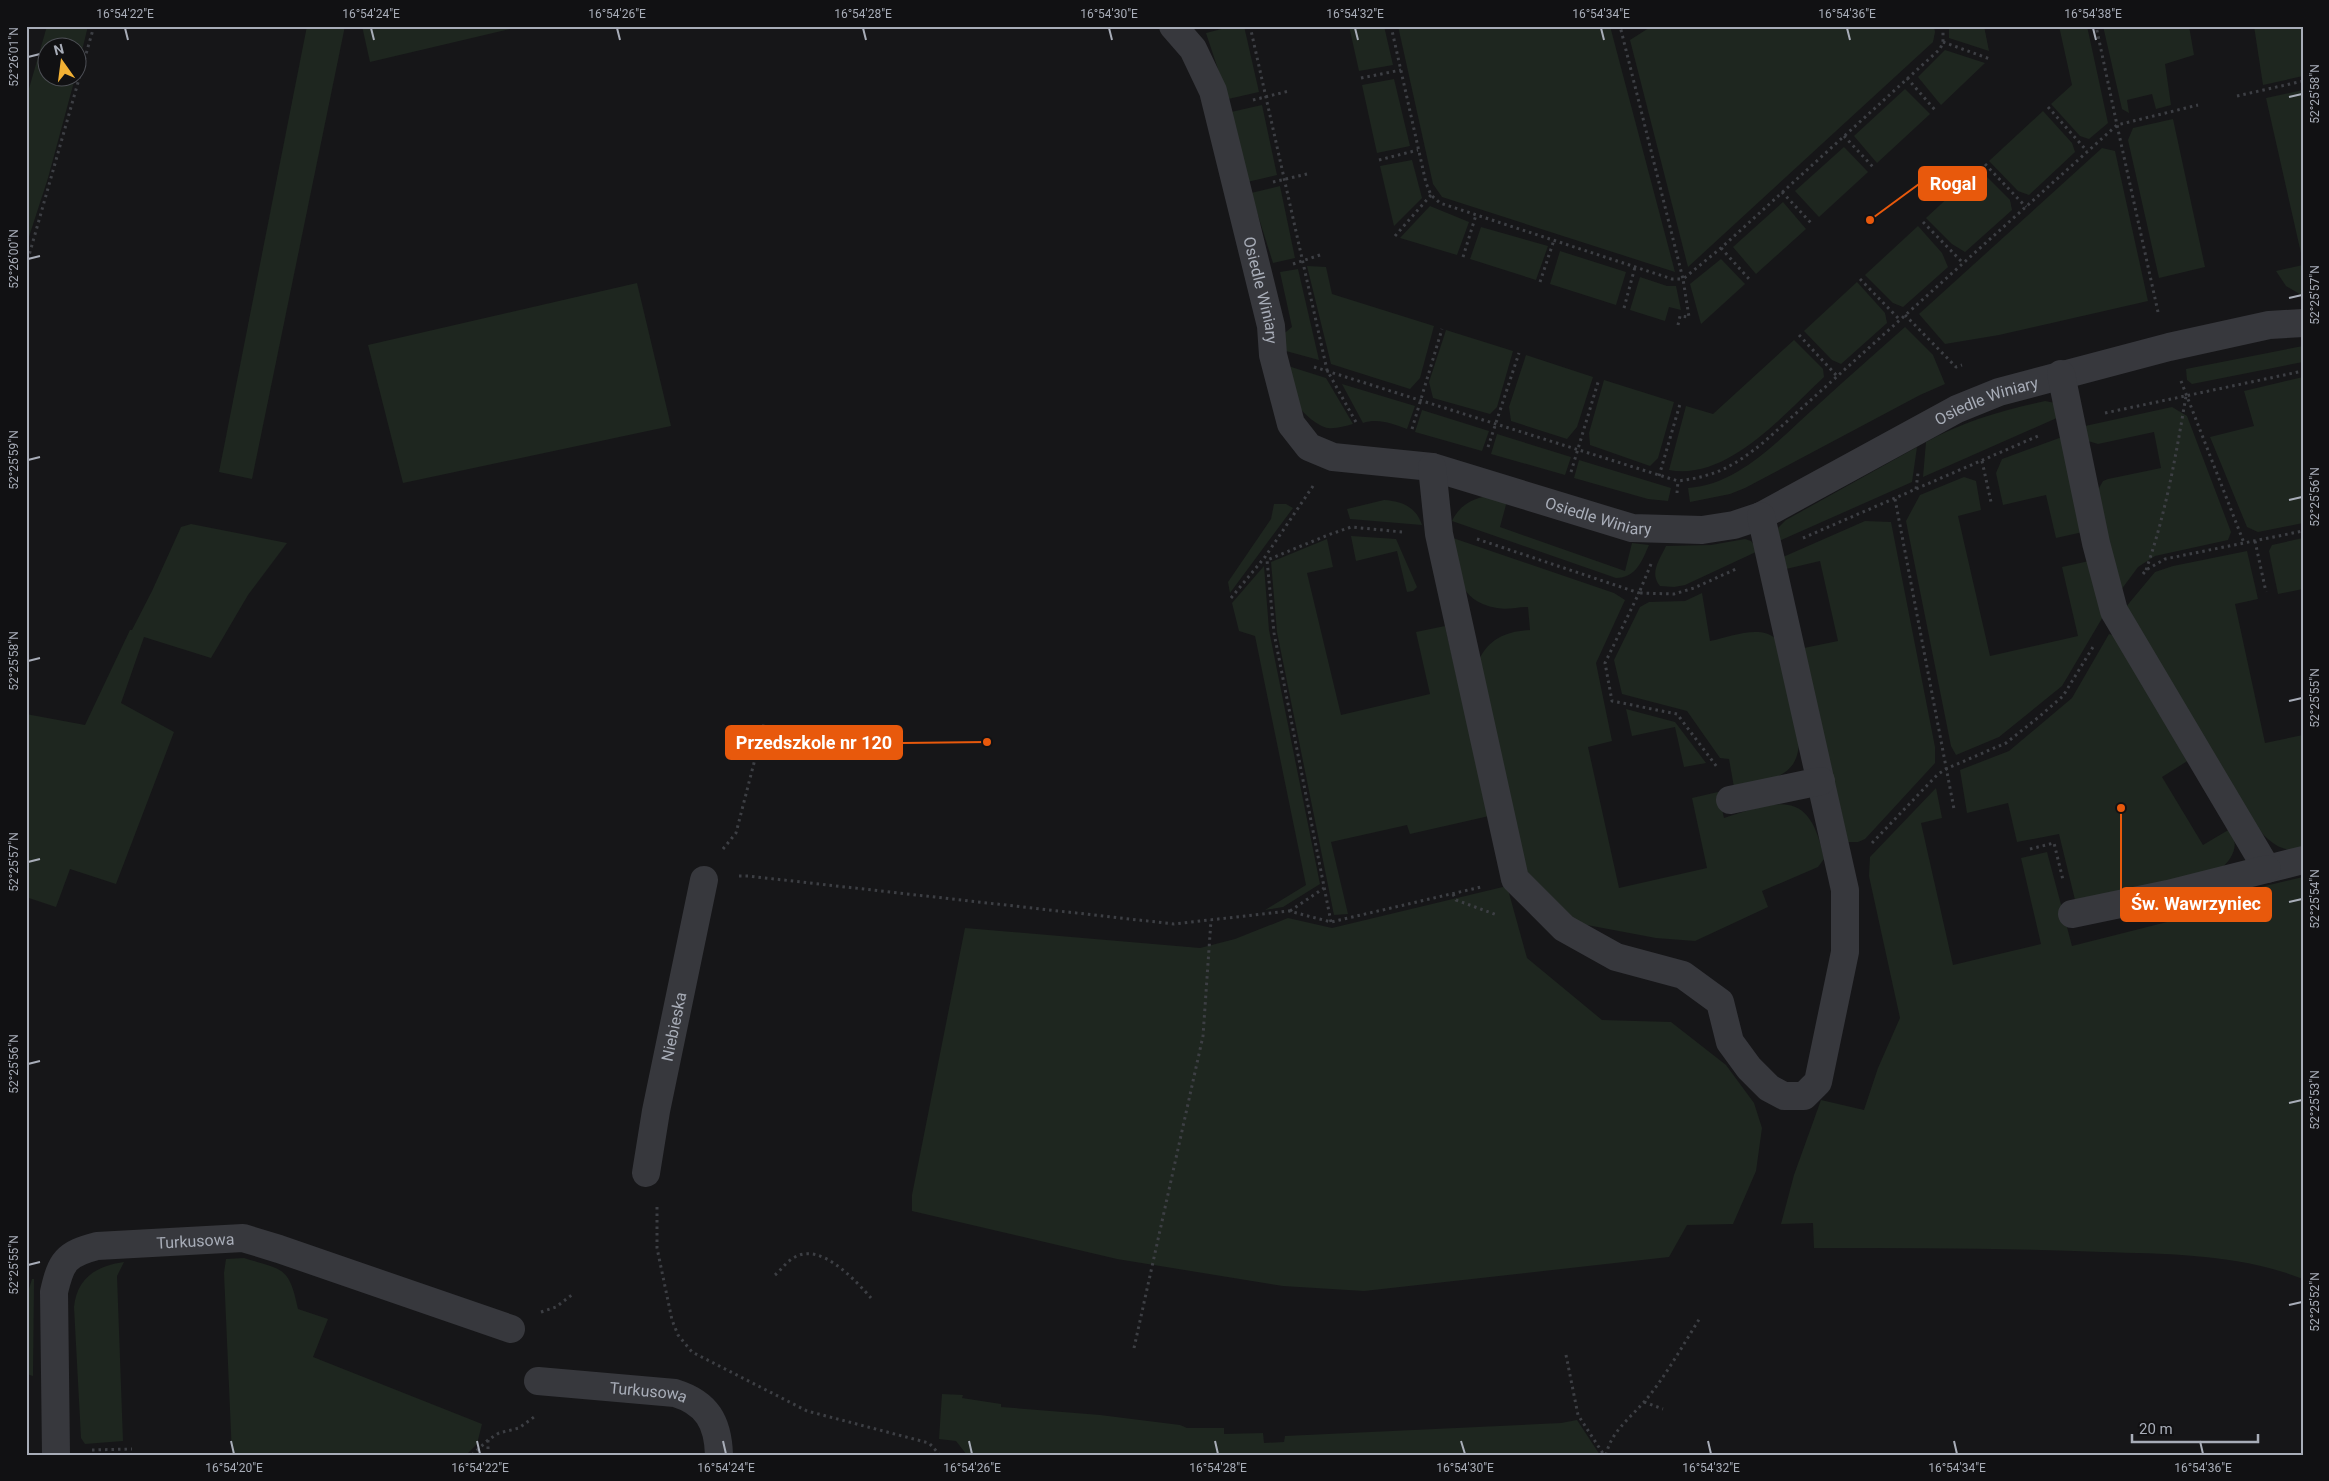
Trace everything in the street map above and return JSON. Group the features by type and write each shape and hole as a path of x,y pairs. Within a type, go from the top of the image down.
{"street":[{"name":"Osiedle Winiary","path":"1173,26 1193,49 1213,91 1271,326 1273,355 1291,424 1309,447 1333,457 1432,467 1632,528 1702,530 1734,525 1762,516 1957,409 1999,392 2061,374 2196,341 2268,325 2303,323"},
{"path":"2061,374 2096,543 2114,611 2267,868"},
{"path":"1432,467 1439,534 1514,878 1564,928 1616,957 1682,975 1720,1002 1730,1042 1749,1068 1769,1088 1784,1096 1804,1096 1818,1082 1846,952 1845,890 1762,516"},
{"path":"1730,800 1822,781"},
{"path":"2072,914 2168,894 2303,860"},
{"name":"Niebieska","path":"646,1173 656,1112 704,880"},
{"name":"Turkusowa","path":"56,1455 54,1292 58,1273 67,1260 77,1251 97,1246 243,1238 511,1330"},
{"name":"Turkusowa","path":"538,1381 675,1393 690,1397 705,1409 715,1426 719,1455"}],"path":[{"path":"26,266 94,26"},
{"path":"1250,26 1327,370 1357,422 1362,460"},
{"path":"1391,26 1426,183 1431,195 1440,203 1635,267 1672,278 1683,279 1720,248 1940,49 1943,42 1942,26"},
{"path":"1620,26 1683,279 1688,317 1680,316 1678,325"},
{"path":"2096,26 2160,319"},
{"path":"1943,42 1990,59"},
{"path":"1360,78 1401,70"},
{"path":"1907,78 1935,110"},
{"path":"2237,96 2303,81"},
{"path":"1273,355 1327,370 1660,476 1678,481 1702,478 1724,470 1742,460 1764,442 2117,125 2198,105"},
{"path":"2048,107 2088,152"},
{"path":"1844,136 1873,167"},
{"path":"1379,160 1418,150"},
{"path":"1985,164 2026,207"},
{"path":"1782,192 1811,224"},
{"path":"1396,236 1431,195"},
{"path":"1463,257 1476,215"},
{"path":"1923,222 1963,263"},
{"path":"1540,282 1554,240"},
{"path":"1720,248 1750,280"},
{"path":"1624,308 1635,267"},
{"path":"1860,279 1900,320"},
{"path":"1905,315 1938,351"},
{"path":"1419,399 1442,329"},
{"path":"1799,335 1837,376"},
{"path":"1496,424 1519,353"},
{"path":"1266,558 1351,527 1439,534 1457,532 1639,593 1674,594 1694,588 2072,421 2303,370"},
{"path":"1576,450 1599,379"},
{"path":"2181,379 2244,543"},
{"path":"1840,864 1863,851 1938,774 2006,743 2063,696 2114,611 2146,570 2158,536 2171,482 2186,395"},
{"path":"1660,476 1680,404"},
{"path":"1232,598 1266,558 1333,457"},
{"path":"1982,461 1991,502"},
{"path":"1678,481 1677,500 1639,593 1605,663 1612,700 1677,714 1716,765 1730,800"},
{"path":"1895,499 1948,768 1954,810"},
{"path":"2146,570 2165,559 2303,531"},
{"path":"2255,541 2266,592"},
{"path":"1266,558 1274,633 1331,922"},
{"path":"724,846 736,834 764,724"},
{"path":"2030,849 2054,843 2072,914"},
{"path":"704,880 748,876 1174,924 1289,912 1331,922 1514,878"},
{"path":"1289,912 1324,888"},
{"path":"1134,1348 1203,1036 1210,920"},
{"path":"656,1208 657,1248 672,1320 678,1335 692,1352 807,1411 930,1443 940,1455"},
{"path":"775,1275 795,1256 806,1254 821,1256 847,1272 872,1298"},
{"path":"1605,1455 1608,1445 1624,1421 1644,1402 1700,1318"},
{"path":"1566,1356 1578,1415 1605,1455"},
{"path":"1644,1402 1663,1410"},
{"path":"472,1455 488,1440 499,1433 519,1428"},
{"path":"488,1440 488,1455"}],"shaded area":[{"path":"47,26 88,26 85,38 44,38"},
{"path":"307,26 345,26 252,479 219,472"},
{"path":"362,26 523,26 370,62"},
{"path":"1233,26 1244,26 1259,92 1228,99 1206,33"},
{"path":"1349,26 1384,26 1393,65 1359,71"},
{"path":"1398,26 1610,26 1675,272 1442,197 1433,184"},
{"path":"1652,26 1934,26 1935,32 1933,42 1688,267 1630,40"},
{"path":"1949,26 1984,26 1989,51 1949,38"},
{"path":"2059,26 2087,26 2108,123 2089,139 2080,136 2051,104 2072,85"},
{"path":"2103,26 2189,26 2194,55 2165,64 2171,105 2156,109 2152,94 2127,100 2129,113 2122,109"},
{"path":"2254,26 2303,26 2303,76 2263,85"},
{"path":"1945,50 1985,63 1941,105 1918,77"},
{"path":"38,57 38,88 72,88 48,178 26,246 26,99"},
{"path":"1394,79 1410,146 1377,153 1362,85"},
{"path":"1905,89 1930,114 1877,163 1854,136"},
{"path":"2303,90 2303,262 2266,98"},
{"path":"1262,105 1277,175 1247,182 1231,112"},
{"path":"2043,111 2072,143 2075,152 2029,195 2018,191 1989,161"},
{"path":"2173,119 2205,267 2159,278 2128,140 2133,128"},
{"path":"1844,147 1868,172 1819,217 1795,191"},
{"path":"2102,148 2115,151 2148,301 1999,335 1945,344 1919,314"},
{"path":"1412,160 1422,198 1394,226 1380,166"},
{"path":"1979,169 2010,200 2012,210 1965,252 1952,244 1926,218"},
{"path":"1280,186 1295,258 1273,263 1251,193"},
{"path":"1783,202 1806,229 1756,274 1733,247"},
{"path":"1430,206 1469,222 1457,255 1400,238"},
{"path":"1918,226 1942,253 1948,267 1903,307 1893,303 1865,275"},
{"path":"1481,227 1548,246 1536,280 1470,259"},
{"path":"1560,251 1626,272 1616,305 1550,284"},
{"path":"1721,259 1745,284 1701,324 1690,284"},
{"path":"2303,265 2303,296 2286,286 2276,271"},
{"path":"1307,266 1326,267 1332,294 1434,326 1420,378 1410,389 1331,364"},
{"path":"1298,269 1319,360 1286,351 1281,336 1292,327 1280,272"},
{"path":"1640,277 1667,286 1676,286 1681,310 1669,307 1665,321 1630,310"},
{"path":"1857,282 1885,313 1887,323 1841,364 1832,360 1804,331"},
{"path":"637,283 671,426 403,483 368,345"},
{"path":"1905,327 1933,355 1945,384 1920,395 1745,488 1730,494 1690,502 1688,488 1707,485 1726,478 1760,456"},
{"path":"1446,330 1513,351 1497,407 1490,414 1433,398 1429,382"},
{"path":"1794,340 1823,369 1824,377 1773,426 1754,442 1733,455 1712,465 1691,471 1669,470 1686,406 1713,414"},
{"path":"2303,346 2303,362 2192,384 2187,380 2186,369"},
{"path":"1526,355 1593,377 1577,427 1567,439 1511,421 1509,407"},
{"path":"1288,366 1326,378 1353,424 1328,428 1316,423 1308,416 1298,406"},
{"path":"2303,377 2303,523 2258,532 2247,527 2210,437 2254,426 2244,391"},
{"path":"1604,380 1674,402 1658,458 1650,466 1590,445 1589,433"},
{"path":"1342,384 1415,406 1407,429 1380,421 1363,423"},
{"path":"2045,401 2055,403 2059,417 1923,477 1926,442 1984,417"},
{"path":"2172,407 2187,416 2231,532 2228,540 2155,556 2138,567 2118,594 2098,490 2103,481 2108,479 2161,468 2154,432 2098,444 2088,441 2085,426"},
{"path":"1422,410 1489,431 1482,451 1415,432"},
{"path":"1497,434 1571,457 1565,475 1491,454"},
{"path":"2062,437 2083,532 2056,538 2046,495 2003,505 1996,473 2002,459"},
{"path":"1917,447 1912,482 1779,541 1778,528 1786,520"},
{"path":"1579,460 1671,488 1668,501 1648,499 1574,478"},
{"path":"1964,477 1976,481 1981,510 1958,516 1990,656 2078,636 2062,567 2089,561 2104,615 2062,686 1999,737 1956,755 1951,746 1906,521 1920,495"},
{"path":"1483,497 1507,501 1500,527 1625,571 1632,543 1649,545 1641,562 1633,572 1616,578 1452,521 1457,512 1465,505"},
{"path":"1384,500 1408,506 1416,514 1422,525 1350,519 1347,509"},
{"path":"1274,504 1286,504 1293,508 1230,593 1228,582 1271,519"},
{"path":"1865,521 1891,522 1935,747 1935,763 1865,839 1858,842 1848,842 1804,648 1838,641 1820,561 1786,569 1783,557"},
{"path":"191,524 287,543 248,595 211,658 144,637 121,703 174,732 116,884 70,869 56,907 26,897 26,714 85,725 130,630 132,630 152,591 181,527"},
{"path":"1351,536 1396,539 1417,587 1413,591 1407,592 1397,551 1356,561"},
{"path":"1450,537 1614,593 1625,600 1596,663 1612,741 1588,747 1619,888 1707,868 1692,798 1718,792 1724,818 1777,804 1790,805 1801,810 1810,820 1818,836 1824,859 1818,867 1762,891 1768,907 1695,941 1656,938 1571,922 1528,881 1479,660 1488,646 1500,637 1514,632 1530,630 1528,607 1497,608 1473,599 1461,583"},
{"path":"2303,538 2303,589 2278,594 2269,551 2272,545"},
{"path":"1327,539 1333,567 1307,573 1341,715 1430,694 1416,632 1445,626 1489,816 1410,834 1407,825 1331,842 1348,914 1334,915 1277,632 1271,562"},
{"path":"1745,539 1751,541 1758,551 1685,585 1674,587 1660,586 1657,581 1655,571 1666,546 1711,545"},
{"path":"2247,551 2258,599 2235,604 2265,743 2303,735 2303,850 2281,848 2270,841 2255,826 2125,608 2155,572 2173,566"},
{"path":"1264,566 1269,630 1320,884 1283,907 1265,910 1306,885 1255,636 1239,631 1232,603"},
{"path":"1702,593 1710,641 1753,632 1762,632 1776,639 1799,740 1798,753 1793,764 1779,776 1734,787 1729,759 1720,758 1687,711 1622,694 1614,660 1640,607 1649,602 1685,601"},
{"path":"2109,634 2115,636 2189,760 2162,777 2203,845 2230,829 2235,846 2228,861 2219,870 2076,904 2059,834 2017,842 2008,803 1967,813 1960,770 2009,751 2072,698"},
{"path":"1626,709 1675,722 1706,763 1684,767 1675,727 1632,736"},
{"path":"1936,788 1942,818 1921,823 1953,965 2041,944 2021,858 2047,852 2072,946 2171,921 2198,902 2303,877 2303,1279 2279,1271 2229,1260 2179,1255 1994,1249 1814,1248 1813,1223 1781,1224 1794,1175 1821,1100 1864,1110 1878,1068 1900,1018 1869,876 1870,857"},
{"path":"1507,886 1527,958 1602,1020 1671,1022 1726,1065 1754,1103 1762,1128 1756,1171 1733,1224 1687,1225 1669,1257 1364,1291 1283,1286 1117,1259 912,1211 912,1195 965,928 1200,948 1235,939 1288,918 1332,928"},
{"path":"244,1258 268,1265 282,1272 291,1285 298,1309 328,1319 313,1357 482,1424 477,1444 466,1455 232,1455 224,1273 226,1259"},
{"path":"124,1262 117,1276 123,1441 85,1444 81,1438 74,1307 76,1297 79,1288 90,1275 97,1270"},
{"path":"32,1279 34,1279 33,1376 26,1374 26,1299"},
{"path":"942,1394 963,1395 962,1398 1001,1404 1001,1407 1100,1415 1180,1425 1187,1428 1224,1428 1224,1434 1263,1433 1264,1443 1284,1442 1285,1436 1561,1423 1577,1420 1600,1455 967,1455 956,1441 939,1439"}],"place":[{"name":"Rogal","path":"1870,220"},
{"name":"Przedszkole nr 120","path":"987,742"},
{"name":"Św. Wawrzyniec","path":"2121,808"}]}
